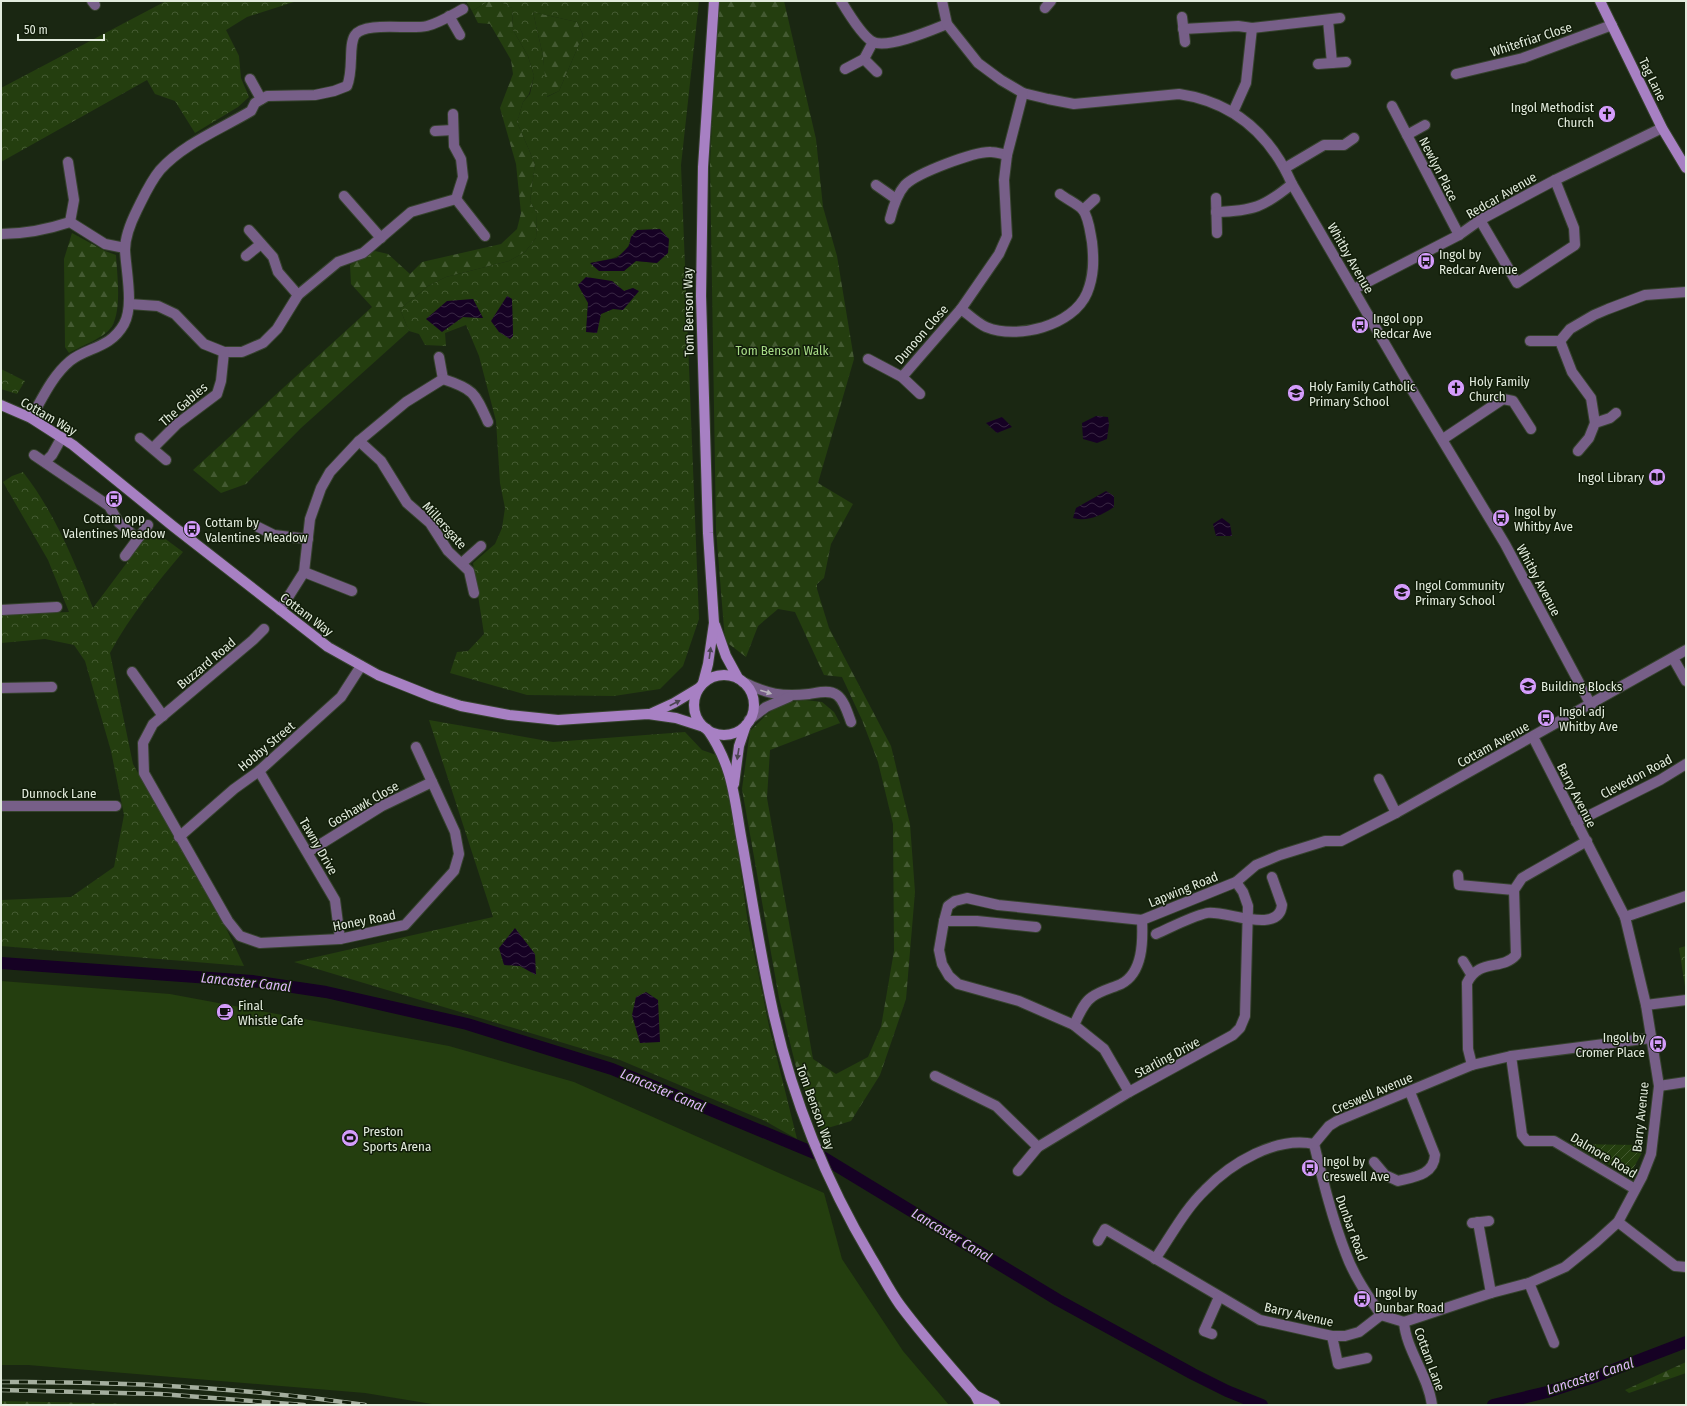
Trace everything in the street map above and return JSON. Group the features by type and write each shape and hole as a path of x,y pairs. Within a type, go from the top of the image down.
{"main road":[{"name":"Tom Benson Way","path":"701,685 708,664 714,623 708,533 701,280 703,167 714,1"},
{"name":"Tag Lane","path":"1600,1 1662,128 1686,168"},
{"name":"Cottam Way","path":"1,405 31,418 62,437 280,610 328,646 361,666 406,688 447,702 487,712 558,720 648,714 676,718 705,728"},
{"name":"Tom Benson Way","path":"714,623 726,656 740,680"},
{"path":"720,675 729,675 740,680 752,695 753,708 748,722 740,730 728,734 715,733 705,728 698,720 694,708 696,695 701,685 720,675"},
{"name":"Cottam Way","path":"648,714 674,704 701,685"},
{"name":"Tom Benson Way","path":"734,786 739,746 748,722"},
{"name":"Tom Benson Way","path":"705,728 723,756 734,786 741,835 771,1001 780,1042 808,1130 840,1202 898,1303 924,1336 975,1395 980,1405"},
{"name":"Tom Benson Way","path":"975,1395 995,1405"}],"street":[{"path":"841,1 852,19 873,42 883,44 894,42 947,24"},
{"name":"Whitby Avenue","path":"942,1 947,24 978,63 1001,80 1023,93 1048,100 1074,104 1179,94 1196,96 1214,102 1247,121 1285,168 1292,184 1403,375 1505,544 1591,705"},
{"path":"31,418 55,377 70,360 100,347 116,336 125,323 129,304 125,248 130,225 148,188 160,171 175,157 251,111 255,103 266,96 315,95 341,89 347,86 352,76 352,43 355,34 366,28 427,26 463,10"},
{"path":"449,16 460,35"},
{"path":"1182,17 1185,42"},
{"path":"1183,29 1238,26 1252,28 1340,18"},
{"path":"1328,20 1332,63"},
{"name":"Whitefriar Close","path":"1456,74 1523,58 1612,25"},
{"path":"1233,112 1246,83 1252,28"},
{"path":"845,69 864,59 873,42"},
{"path":"864,59 878,72"},
{"path":"1318,64 1346,62"},
{"path":"250,79 261,99"},
{"name":"Dunoon Close","path":"902,377 961,309 999,254 1007,236 1004,180 1007,155 1023,93"},
{"name":"Newlyn Place","path":"1392,106 1459,235"},
{"path":"453,114 454,146 461,159 464,177 456,200"},
{"name":"Newlyn Place","path":"1407,135 1425,125"},
{"name":"Redcar Avenue","path":"1354,289 1459,235 1480,220 1555,180 1662,128"},
{"path":"435,131 453,130"},
{"path":"1285,168 1324,145 1344,145 1354,138"},
{"path":"890,219 896,199 906,184 925,173 955,161 991,152 1007,155"},
{"path":"68,162 74,200 70,222"},
{"path":"1480,220 1517,283 1575,245 1574,228 1555,180"},
{"path":"1216,212 1235,212 1263,205 1292,184"},
{"path":"876,185 896,199"},
{"path":"1060,194 1083,210 1095,200"},
{"path":"344,196 380,238"},
{"path":"1216,198 1217,233"},
{"path":"129,304 158,306 176,314 204,344 224,352 242,352 263,343 277,329 298,295 338,262 363,253 411,212 456,200"},
{"path":"456,200 485,236"},
{"name":"Dunoon Close","path":"961,309 985,326 1003,332 1023,332 1043,328 1077,308 1087,294 1094,271 1089,227 1083,210"},
{"path":"70,222 105,244 125,248"},
{"path":"1,234 25,234 49,229 70,222"},
{"path":"249,230 273,257 278,272 298,295"},
{"path":"246,256 261,244"},
{"path":"1560,341 1570,329 1594,314 1645,295 1686,292"},
{"path":"1530,341 1560,341"},
{"path":"1560,341 1572,372 1591,398 1596,423 1589,438 1578,451"},
{"name":"The Gables","path":"153,448 177,424 217,394 221,381 224,352"},
{"path":"439,357 443,378"},
{"name":"Dunoon Close","path":"868,359 902,377 920,394"},
{"path":"443,378 456,383 475,395 488,422"},
{"path":"280,610 304,572 310,519 321,488 330,472 359,441 406,402 443,378"},
{"path":"1442,439 1503,399 1513,401 1531,429"},
{"path":"1596,423 1610,418 1616,413"},
{"path":"45,462 52,455 62,437"},
{"path":"140,438 166,460"},
{"name":"Millersgate","path":"359,441 380,461 407,503 430,523 448,551 469,571 474,593"},
{"path":"34,455 109,506 119,523 137,538"},
{"path":"125,556 148,525"},
{"path":"258,527 274,535 308,539"},
{"path":"462,563 481,546"},
{"path":"304,572 352,591"},
{"path":"1,610 57,607"},
{"name":"Buzzard Road","path":"179,837 144,773 143,743 153,724 253,640 264,629"},
{"name":"Cottam Avenue","path":"1341,841 1396,813 1591,705 1686,650"},
{"path":"1672,658 1686,681"},
{"name":"Hobby Street","path":"179,837 234,789 259,771 341,697 361,666"},
{"path":"132,672 163,716"},
{"path":"740,680 767,692 791,696 825,692 836,694 840,698 851,722"},
{"path":"1,688 52,687"},
{"path":"748,722 766,707 791,696"},
{"name":"Barry Avenue","path":"1404,1322 1491,1293 1530,1283 1565,1267 1618,1222 1651,1154 1659,1086 1646,1005 1625,917 1533,737"},
{"name":"Honey Road","path":"179,837 228,921 240,936 260,943 340,939 405,925 454,871 459,854 455,832 416,747"},
{"name":"Clevedon Road","path":"1576,822 1660,780 1686,764"},
{"name":"Tawny Drive","path":"259,771 335,900 340,939"},
{"path":"1379,779 1396,813"},
{"name":"Goshawk Close","path":"308,852 382,806 432,782"},
{"name":"Dunnock Lane","path":"1,806 116,806"},
{"name":"Lapwing Road","path":"1129,1092 1104,1049 1074,1025 1019,1002 958,984 942,964 939,950 948,906 955,900 967,898 998,905 1142,920 1236,882 1256,865 1280,855 1324,841 1341,841"},
{"path":"1472,1065 1468,1049 1466,982 1471,974 1479,969 1510,959 1516,955 1514,890 1522,878 1587,841"},
{"path":"1458,875 1459,885 1514,890"},
{"path":"1156,934 1207,913 1222,914 1248,920 1266,920 1278,915 1281,910 1280,897 1272,877"},
{"name":"Starling Drive","path":"1018,1171 1038,1147 1129,1092 1223,1041 1233,1035 1240,1028 1245,1016 1248,906 1243,892 1236,882"},
{"path":"1625,917 1686,896"},
{"path":"1074,1025 1084,1006 1093,996 1123,983 1132,975 1141,955 1142,920"},
{"path":"944,921 977,921 1036,926"},
{"path":"1462,961 1471,974"},
{"path":"1646,1005 1686,1000"},
{"name":"Creswell Avenue","path":"1314,1144 1328,1126 1337,1121 1472,1065 1511,1056 1651,1038"},
{"name":"Dalmore Road","path":"1511,1056 1522,1135 1526,1141 1554,1141 1635,1189"},
{"path":"935,1076 996,1106 1038,1147"},
{"path":"1659,1086 1686,1082"},
{"path":"1374,1162 1385,1175 1398,1181 1425,1173 1431,1169 1434,1164 1435,1155 1410,1092"},
{"path":"1155,1259 1205,1190 1228,1171 1254,1154 1270,1148 1294,1142 1314,1144"},
{"name":"Dunbar Road","path":"1314,1144 1327,1198 1346,1254 1355,1273 1381,1315"},
{"path":"1489,1221 1475,1223 1491,1293"},
{"path":"1618,1222 1675,1266 1686,1267"},
{"name":"Barry Avenue","path":"1098,1241 1105,1229 1260,1320 1332,1336 1345,1336 1358,1332 1381,1315"},
{"path":"1530,1283 1554,1343"},
{"path":"1212,1334 1204,1331 1219,1297"},
{"path":"1381,1315 1404,1322"},
{"name":"Cottam Lane","path":"1404,1322 1405,1333 1426,1380 1431,1402"},
{"path":"1332,1336 1338,1364 1367,1358"}],"green space":[{"path":"166,1 297,1 247,17 226,30 239,56 241,78 249,97 238,107 195,133 175,101 155,94 147,80 1,162 1,88"},
{"path":"466,1 489,1 472,11"},
{"path":"489,1 499,1 512,8 513,30 528,56 534,76 529,94 523,102 517,122 535,164 530,201 537,214 536,238 525,252 509,261 446,277 428,286 400,309 409,331 301,428 246,484 221,493 193,470 372,307 351,284 350,265 375,251 388,254 410,274 422,262 501,244 517,229 521,213 516,164 500,108 513,74 511,60 490,24 478,23 472,11"},
{"path":"499,1 699,1 681,165 699,619 683,666 660,689 614,696 527,695 450,673 457,652 468,651 484,634 473,563 495,544 502,528 505,508 500,483 496,421 479,356 466,325 445,333 446,346 425,345 419,334 409,331 400,309 428,286 446,277 509,261 525,252 536,238 537,214 530,201 535,164 517,122 523,102 530,94 534,76 528,56 513,30 512,8","holes":["533,12 577,22 583,35 559,91 547,97 543,56","631,237 657,263 636,261 624,271 591,263 616,257 626,250","612,281 624,291 633,288 613,309 601,314 586,332 588,303","507,296 512,299 513,336","473,299 483,318 463,317"]},
{"name":"Tom Benson Walk","path":"718,1 784,1 816,139 823,207 837,256 854,359 818,483 853,504 831,544 824,578 817,584 817,589 829,628 891,746 910,824 915,892 906,999 880,1075 851,1121 821,1130 797,1071 779,998 742,789 750,731 766,715 782,703 805,700 822,702 834,712 840,723 770,750 767,798 813,1059 836,1074 868,1057 881,1027 894,951 893,824 878,762 862,720 842,677 824,675 795,612 778,609 758,626 746,657 725,641 716,530 710,164"},
{"path":"533,12 577,22 583,35 559,91 546,97 543,56"},
{"path":"72,233 105,251 116,255 118,305 116,315 109,330 95,340 69,353 65,347 64,259"},
{"path":"1,369 25,381 17,394 1,389"},
{"path":"23,472 45,504 63,538 93,608 152,529 183,552 153,588 135,613 110,653 133,764 226,928 244,966 1,946 1,900 71,897 114,867 124,815 111,751 85,661 74,645 45,639 1,643 1,615 69,612 48,560 3,482 12,476"},
{"path":"429,720 553,742 685,732 702,750 725,758 748,923 769,1026 797,1139 765,1121 620,1060 294,962 493,917"},
{"path":"1686,946 1686,993 1679,948"},
{"name":"Preston Sports Arena","path":"1,981 170,994 449,1046 574,1082 824,1193 842,1259 903,1351 949,1405 438,1405 365,1393 28,1365 1,1365"},
{"path":"1571,1144 1637,1145 1642,1147 1643,1151 1629,1176"},
{"path":"1686,1362 1686,1373 1629,1393 1625,1390"},
{"path":"1,1401 186,1405 1,1405"}],"water":[{"path":"660,229 669,239 668,253 657,263 636,261 624,271 599,271 590,263 617,258 629,246 631,237 637,230"},
{"path":"586,277 612,281 624,291 633,288 639,291 623,310 613,309 601,314 597,333 586,332 588,303 578,285"},
{"path":"507,296 512,299 513,336 510,339 499,332 491,321"},
{"path":"473,299 483,318 463,317 442,332 426,319 447,301"},
{"path":"1096,416 1108,417 1109,424 1107,439 1097,443 1083,439 1082,423"},
{"path":"1002,417 1012,427 997,433 986,423"},
{"path":"1106,491 1114,496 1114,507 1095,517 1084,519 1073,518 1076,508"},
{"path":"1222,518 1230,524 1232,536 1216,536 1213,524"},
{"path":"515,928 535,954 536,975 520,966 504,965 499,948"},
{"path":"646,992 658,1000 660,1042 640,1043 632,1015 636,997"}],"waterway":[{"name":"Lancaster Canal","path":"1,963 252,981 326,992 467,1024 612,1069 819,1155 1058,1300 1193,1374 1227,1391 1262,1405"},
{"name":"Lancaster Canal","path":"1493,1405 1547,1392 1597,1376 1686,1342"}],"railway":[{"path":"1,1382 138,1384 275,1394 365,1405"},
{"path":"1,1390 160,1394 304,1405"}],"place":[{"name":"Ingol Methodist Church","path":"1607,114"},
{"name":"Ingol by Redcar Avenue","path":"1426,261"},
{"name":"Ingol opp Redcar Ave","path":"1360,325"},
{"name":"Holy Family Church","path":"1456,388"},
{"name":"Holy Family Catholic Primary School","path":"1296,393"},
{"name":"Ingol Library","path":"1657,477"},
{"name":"Cottam opp Valentines Meadow","path":"114,499"},
{"name":"Ingol by Whitby Ave","path":"1501,518"},
{"name":"Cottam by Valentines Meadow","path":"192,529"},
{"name":"Ingol Community Primary School","path":"1402,592"},
{"name":"Building Blocks","path":"1528,686"},
{"name":"Ingol adj Whitby Ave","path":"1546,718"},
{"name":"Final Whistle Cafe","path":"225,1012"},
{"name":"Ingol by Cromer Place","path":"1658,1044"},
{"name":"Preston Sports Arena","path":"350,1138"},
{"name":"Ingol by Creswell Ave","path":"1310,1168"},
{"name":"Ingol by Dunbar Road","path":"1362,1299"}]}
